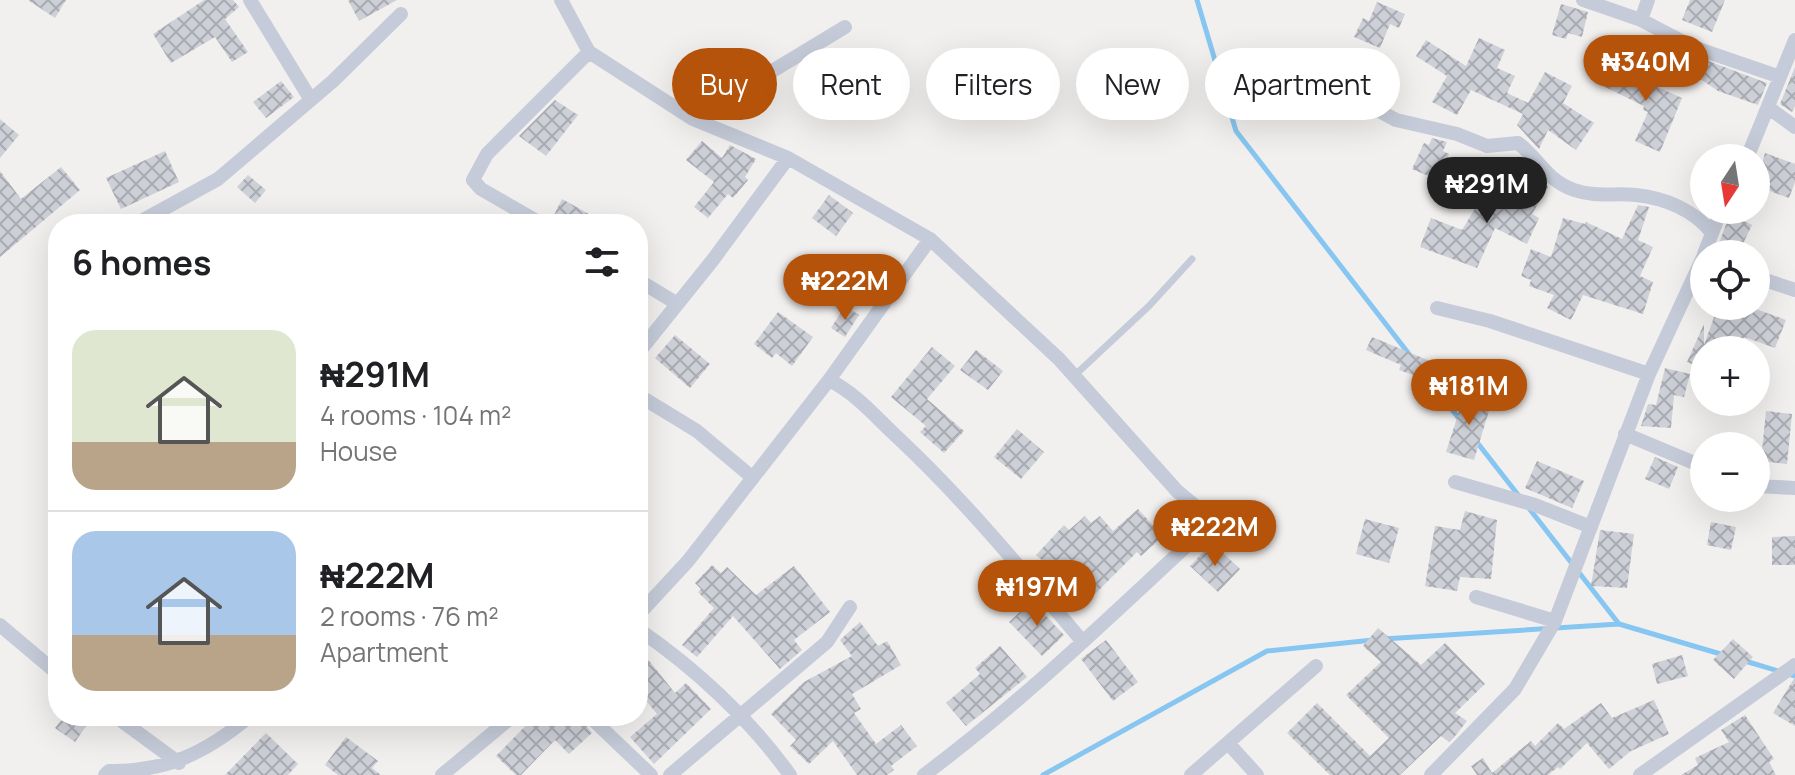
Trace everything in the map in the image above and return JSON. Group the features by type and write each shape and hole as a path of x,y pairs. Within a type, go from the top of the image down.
{"street":[{"path":"250,0 311,100"},
{"path":"561,0 589,52 672,105"},
{"path":"1583,0 1641,20 1664,35 1780,77"},
{"path":"1641,20 1648,0"},
{"path":"154,214 218,179 311,100 401,14"},
{"path":"777,68 845,27"},
{"path":"1753,144 1795,40"},
{"path":"525,214 481,189 473,180 487,154 589,52"},
{"path":"1769,108 1795,127"},
{"path":"695,120 788,158 930,239 1074,376 1177,491 1206,515 1207,527 1083,642 997,721 924,775"},
{"path":"1396,120 1457,134 1487,146 1518,143 1537,158 1551,180 1577,191 1637,195 1674,204 1702,219 1712,233"},
{"path":"648,340 712,261 788,158"},
{"path":"1710,240 1716,224"},
{"path":"648,604 688,561 829,380 930,239"},
{"path":"1770,282 1795,290"},
{"path":"648,286 676,303"},
{"path":"1431,775 1515,689 1555,621 1649,374 1690,287"},
{"path":"1437,308 1504,325 1649,374"},
{"path":"829,380 863,403 953,491 1083,642"},
{"path":"648,401 697,431 753,478"},
{"path":"1625,434 1690,461"},
{"path":"1455,482 1535,505 1591,527"},
{"path":"1770,487 1795,488"},
{"path":"1476,597 1555,621"},
{"path":"670,775 740,719 827,642 850,607"},
{"path":"0,625 48,666"},
{"path":"648,636 689,666 790,775"},
{"path":"1640,775 1795,665"},
{"path":"1191,775 1316,666"},
{"path":"129,726 179,763"},
{"path":"105,775 109,771 143,771 179,763 221,741 238,726"},
{"path":"442,775 501,726"},
{"path":"600,726 651,775"},
{"path":"1228,743 1257,775"}],"lane":[{"path":"1074,376 1149,306 1192,259"}],"building":[{"path":"28,0 66,0 55,18"},
{"path":"204,0 233,0 239,7 225,19 248,52 232,62 215,37 171,63 153,34"},
{"path":"348,0 397,0 359,21"},
{"path":"1690,0 1725,0 1712,32 1682,20"},
{"path":"1377,2 1405,14 1399,28 1390,24 1380,48 1354,37 1363,18 1369,21"},
{"path":"1561,4 1588,12 1582,37 1568,33 1566,39 1552,35"},
{"path":"1479,38 1505,50 1497,68 1515,76 1507,93 1528,103 1545,72 1572,86 1563,103 1594,123 1576,150 1548,130 1539,149 1517,125 1523,114 1471,90 1457,115 1432,102 1447,76 1416,56 1426,40 1466,66"},
{"path":"1671,47 1767,83 1758,105 1718,91 1665,55"},
{"path":"1619,58 1639,68 1636,75 1646,82 1682,98 1660,152 1635,141 1648,112 1643,110 1644,106 1605,87"},
{"path":"1795,67 1795,106 1792,112 1780,104"},
{"path":"281,81 294,97 266,118 253,102"},
{"path":"555,100 578,115 546,156 519,136"},
{"path":"0,119 19,135 0,158"},
{"path":"1432,138 1447,142 1443,151 1449,154 1438,180 1412,169 1424,143 1429,145"},
{"path":"702,141 722,158 730,145 756,159 745,177 748,180 733,198 728,194 708,218 694,207 714,182 686,160"},
{"path":"165,151 179,182 121,209 106,178"},
{"path":"1770,155 1795,164 1795,182 1789,198 1770,191"},
{"path":"61,167 80,190 0,257 0,171 21,199"},
{"path":"1532,171 1548,187 1532,214 1539,218 1527,244 1495,228 1477,268 1420,247 1431,218 1462,230 1485,192 1511,207"},
{"path":"248,175 266,190 255,203 237,187"},
{"path":"829,195 853,213 836,236 812,218"},
{"path":"562,199 589,214 554,214"},
{"path":"1638,205 1649,207 1638,240 1653,247 1640,276 1653,282 1643,314 1583,295 1571,320 1547,308 1554,295 1529,286 1531,280 1521,276 1531,249 1551,257 1563,218 1586,222 1622,239"},
{"path":"1726,224 1752,225 1745,240 1720,240"},
{"path":"845,306 859,315 845,337 831,328"},
{"path":"778,312 813,337 792,366 776,353 772,358 754,344"},
{"path":"1770,314 1786,320 1775,348 1770,346 1770,336 1707,336 1713,320 1770,320"},
{"path":"675,335 710,364 690,388 655,358"},
{"path":"1372,337 1430,361 1424,379 1399,370 1401,365 1366,350"},
{"path":"932,347 955,366 927,399 964,431 944,453 920,432 926,426 891,397"},
{"path":"976,350 1003,371 988,390 960,370"},
{"path":"1665,368 1690,374 1684,397 1674,395 1671,428 1641,426 1648,404 1656,405"},
{"path":"1465,393 1492,401 1474,460 1446,452"},
{"path":"1770,411 1792,414 1787,464 1770,462 1770,432 1764,432 1766,416 1770,416"},
{"path":"1017,429 1044,452 1021,479 994,457"},
{"path":"1655,457 1678,467 1669,489 1645,479"},
{"path":"1537,461 1584,481 1572,508 1525,488"},
{"path":"1138,509 1163,536 1141,556 1137,552 1089,600 1036,555 1064,525 1069,530 1085,516 1091,523 1100,516 1113,531"},
{"path":"1465,511 1497,520 1491,579 1460,577 1457,591 1425,586 1435,526 1460,530"},
{"path":"1365,519 1399,528 1389,563 1356,554"},
{"path":"1711,522 1736,527 1731,550 1707,545"},
{"path":"1600,530 1634,534 1627,588 1591,586"},
{"path":"1795,536 1795,565 1772,565 1772,537"},
{"path":"1212,543 1240,569 1218,592 1190,566"},
{"path":"712,565 721,573 727,567 756,595 794,566 830,612 794,640 802,650 780,669 733,616 697,657 682,645 714,608 698,592 701,589 695,583"},
{"path":"1032,601 1064,635 1042,656 1009,622"},
{"path":"860,622 878,646 887,641 901,665 852,694 861,709 854,713 876,744 901,725 917,746 891,766 894,770 887,775 857,775 833,741 809,764 790,746 796,740 771,714 804,682 852,656 840,640"},
{"path":"1378,628 1421,665 1445,643 1485,684 1455,713 1467,721 1456,735 1449,742 1441,736 1400,775 1330,775 1287,733 1317,703 1370,756 1389,738 1346,695 1381,662 1363,646"},
{"path":"1733,639 1753,657 1734,679 1713,660"},
{"path":"1106,640 1138,682 1113,701 1081,659"},
{"path":"1000,646 1027,677 966,726 946,703 980,674 975,668"},
{"path":"1682,655 1688,676 1657,684 1652,664"},
{"path":"648,659 675,693 686,683 711,709 654,764 630,737 643,726 648,726 648,722 657,714 648,703"},
{"path":"1795,677 1795,726 1773,713"},
{"path":"1654,700 1669,734 1631,751 1609,769 1587,743 1560,769 1558,767 1548,775 1477,775 1471,766 1483,758 1492,773 1531,741 1535,746 1558,723 1564,729 1601,703 1612,718"},
{"path":"1745,715 1774,759 1769,762 1776,775 1681,775 1698,765 1695,758 1729,742 1721,730"},
{"path":"56,726 86,726 75,742 55,728"},
{"path":"525,726 587,726 592,733 569,754 555,740 521,775 516,775 496,756"},
{"path":"266,733 298,764 288,775 225,775"},
{"path":"346,737 378,761 372,768 381,775 338,775 325,765"}],"waterway":[{"path":"1197,0 1236,131 1409,354"},
{"path":"1422,371 1460,420"},
{"path":"1476,441 1519,496"},
{"path":"1528,507 1619,624"},
{"path":"1383,639 1619,624 1724,655"},
{"path":"1043,775 1267,651 1373,640"},
{"path":"1745,661 1795,676"}]}
